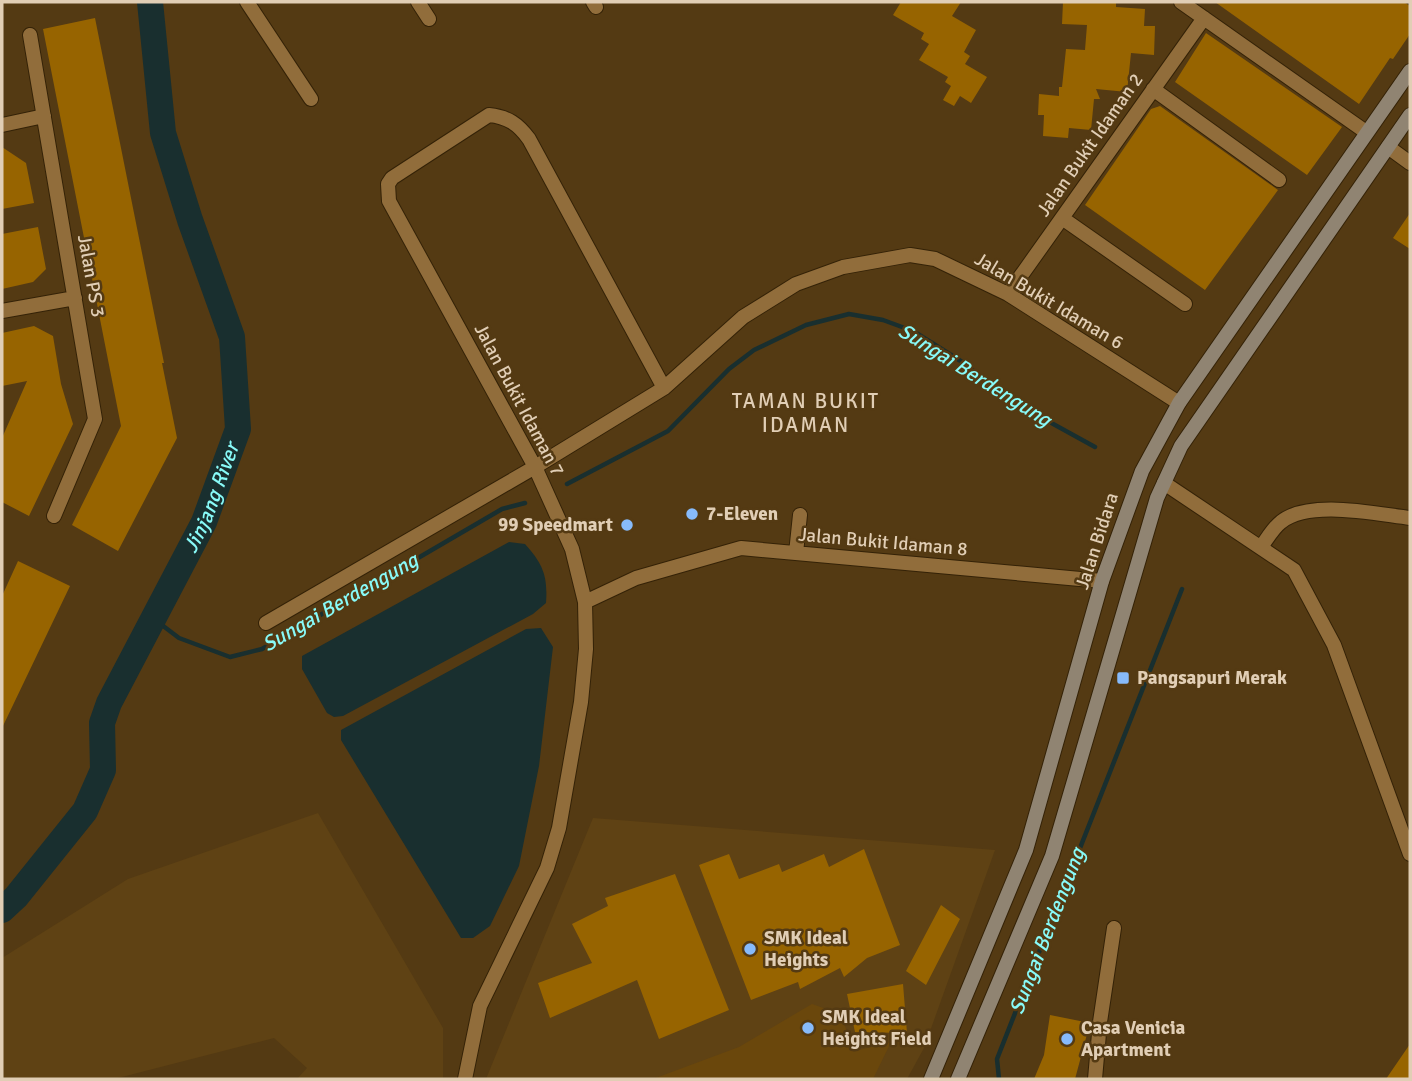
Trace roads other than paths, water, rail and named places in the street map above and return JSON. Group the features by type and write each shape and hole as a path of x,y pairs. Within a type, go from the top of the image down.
{"main road":[{"name":"Jalan Bidara","path":"931,1079 1026,849 1102,581 1138,480 1179,403 1410,71"},
{"path":"958,1079 1053,852 1164,483 1181,446 1199,416 1300,276 1410,115"}],"street":[{"path":"247,2 311,99"},
{"path":"418,2 429,19"},
{"path":"1181,2 1366,132"},
{"name":"Jalan Bukit Idaman 2","path":"1008,294 1204,18"},
{"name":"Jalan PS 3","path":"30,35 95,419 54,516"},
{"path":"1153,89 1279,180"},
{"name":"Jalan Bukit Idaman 7","path":"465,1079 474,1027 486,988 547,868 559,828 582,702 586,649 585,602 572,549 535,467 389,201 387,184 397,173 489,115 509,119 517,124 528,139 664,388"},
{"path":"2,125 44,116"},
{"path":"1388,146 1410,163"},
{"path":"1062,218 1185,304"},
{"name":"Jalan Bukit Idaman 6","path":"266,622 535,467 664,388 743,317 796,284 843,267 910,255 935,258 1008,294 1179,403"},
{"path":"2,311 75,298"},
{"path":"1164,483 1294,570 1334,645 1410,854"},
{"path":"1261,547 1281,522 1300,512 1326,509 1410,518"},
{"path":"796,553 800,515"},
{"name":"Jalan Bukit Idaman 8","path":"585,602 636,578 741,548 1102,581"},
{"path":"1095,1079 1100,1021 1114,928"}],"water":[{"path":"509,542 525,544 536,558 545,578 546,603 533,614 343,716 334,717 327,713 302,669 302,656"},
{"path":"541,628 553,647 539,766 519,866 490,926 473,938 461,938 341,740 341,730 526,629"}],"waterway":[{"name":"Jinjang River","path":"2,910 16,897 85,811 103,770 102,723 109,703 204,522 238,429 232,337 190,220 163,133 150,2"},
{"name":"Sungai Berdengung","path":"567,484 668,431 729,369 754,350 806,325 849,314 883,320 913,331 967,365 997,393 1095,447"},
{"name":"Sungai Berdengung","path":"154,619 179,638 230,657 262,649 502,509 525,503"},
{"name":"Sungai Berdengung","path":"999,1079 997,1059 1182,589"}],"place":[{"name":"7-Eleven","path":"692,514"},
{"name":"99 Speedmart","path":"627,525"},
{"name":"Pangsapuri Merak","path":"1123,678"},
{"name":"SMK Ideal Heights","path":"750,949"},
{"name":"SMK Ideal Heights Field","path":"808,1028"},
{"name":"Casa Venicia Apartment","path":"1067,1039"}],"district":[{"name":"TAMAN BUKIT IDAMAN","path":"806,413"}]}
